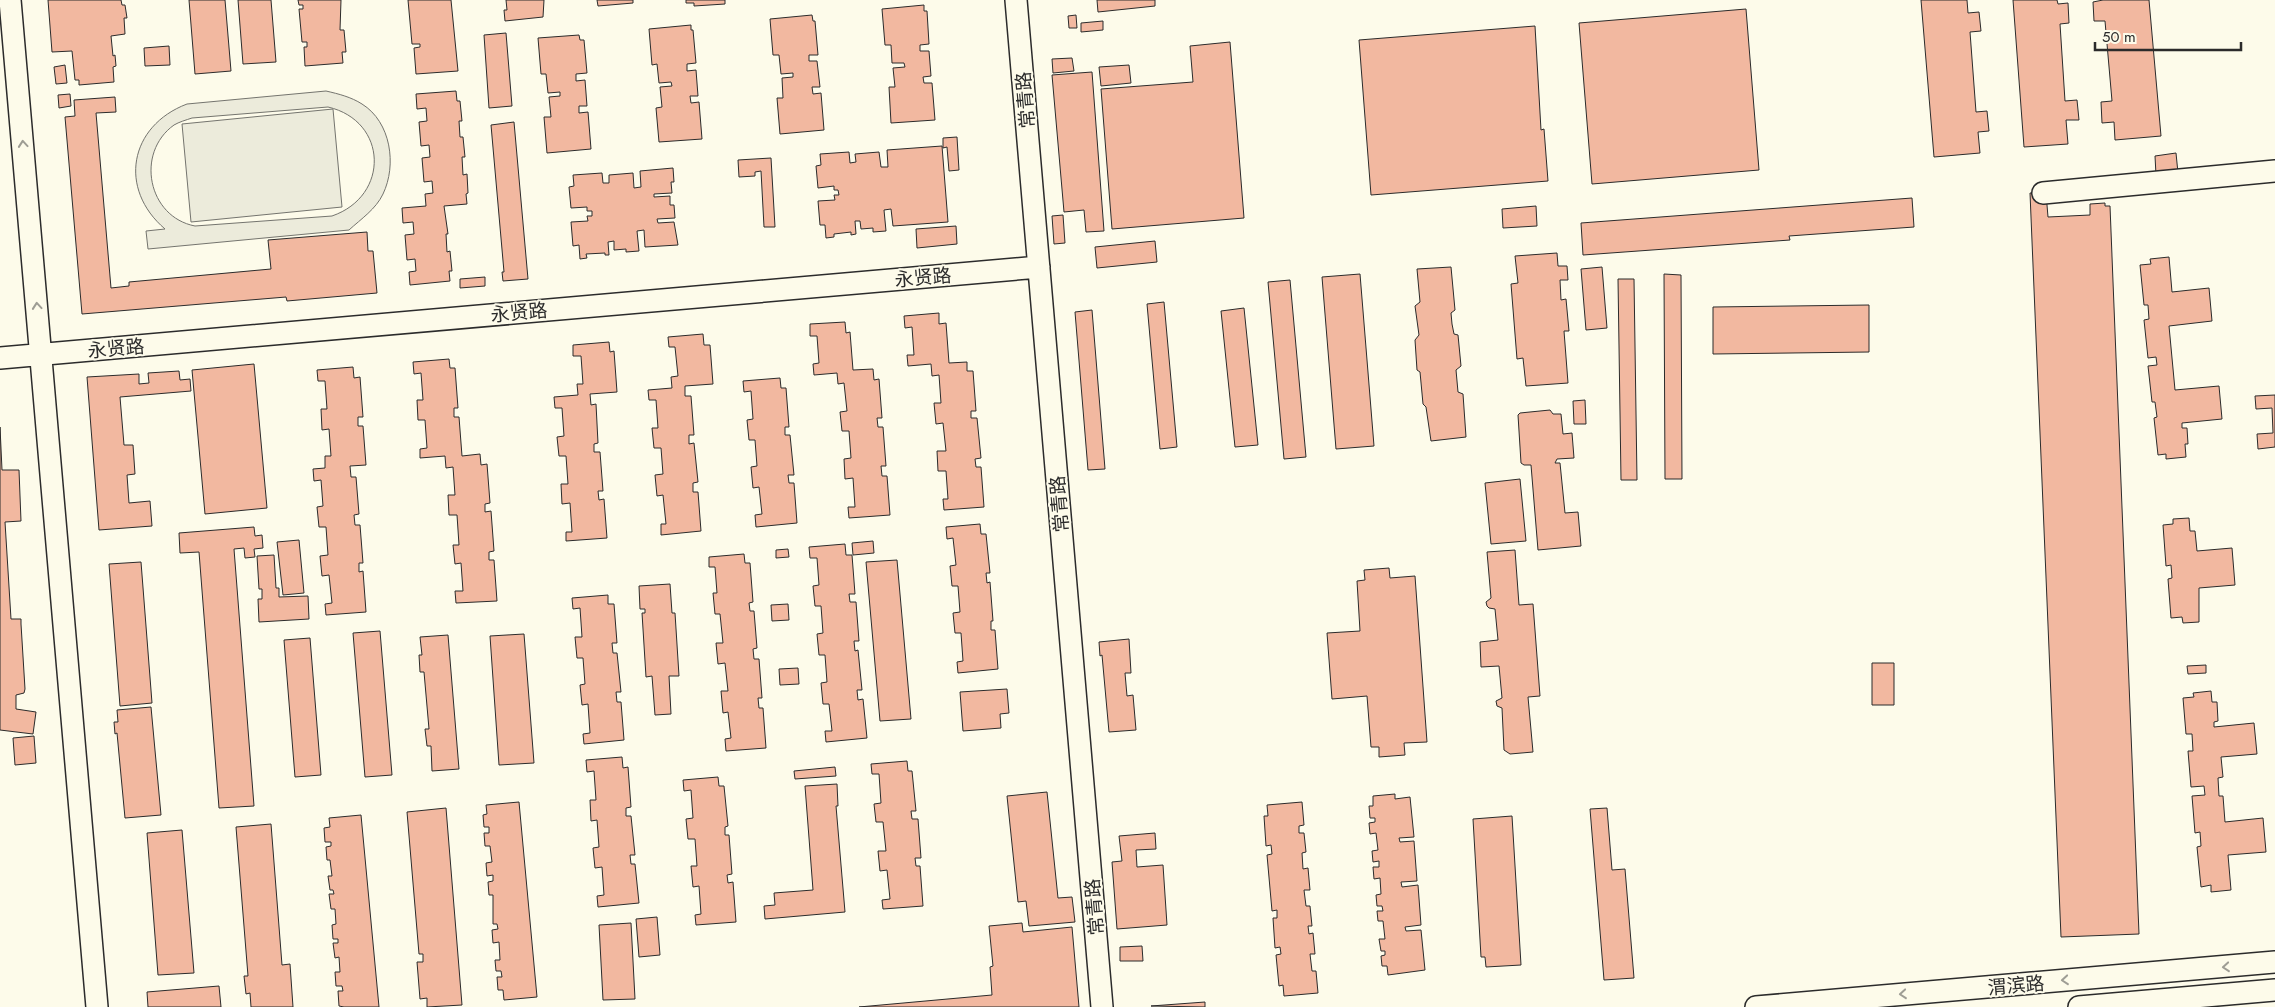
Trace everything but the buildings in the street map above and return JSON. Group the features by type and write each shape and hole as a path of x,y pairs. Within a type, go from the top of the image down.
{"street":[{"path":"10,0 97,1007"},
{"name":"常青路","path":"1016,0 1102,1007"},
{"path":"2043,193 2275,171"},
{"name":"永贤路","path":"0,358 1039,267"},
{"name":"渭滨路","path":"1756,1007 2275,962"},
{"path":"2079,1007 2275,990"}],"shaded area":[{"path":"326,91 354,99 372,112 385,133 389,145 390,170 383,194 372,209 349,230 148,249 146,231 165,229 150,213 140,196 136,178 137,160 142,143 152,127 167,114 187,104","holes":["328,107 348,115 362,127 371,142 374,159 372,176 364,192 351,206 332,216 195,226 179,220 166,210 157,197 152,183 151,167 154,151 162,137 178,123 192,118"]},
{"path":"333,109 342,207 191,222 182,124"}]}
